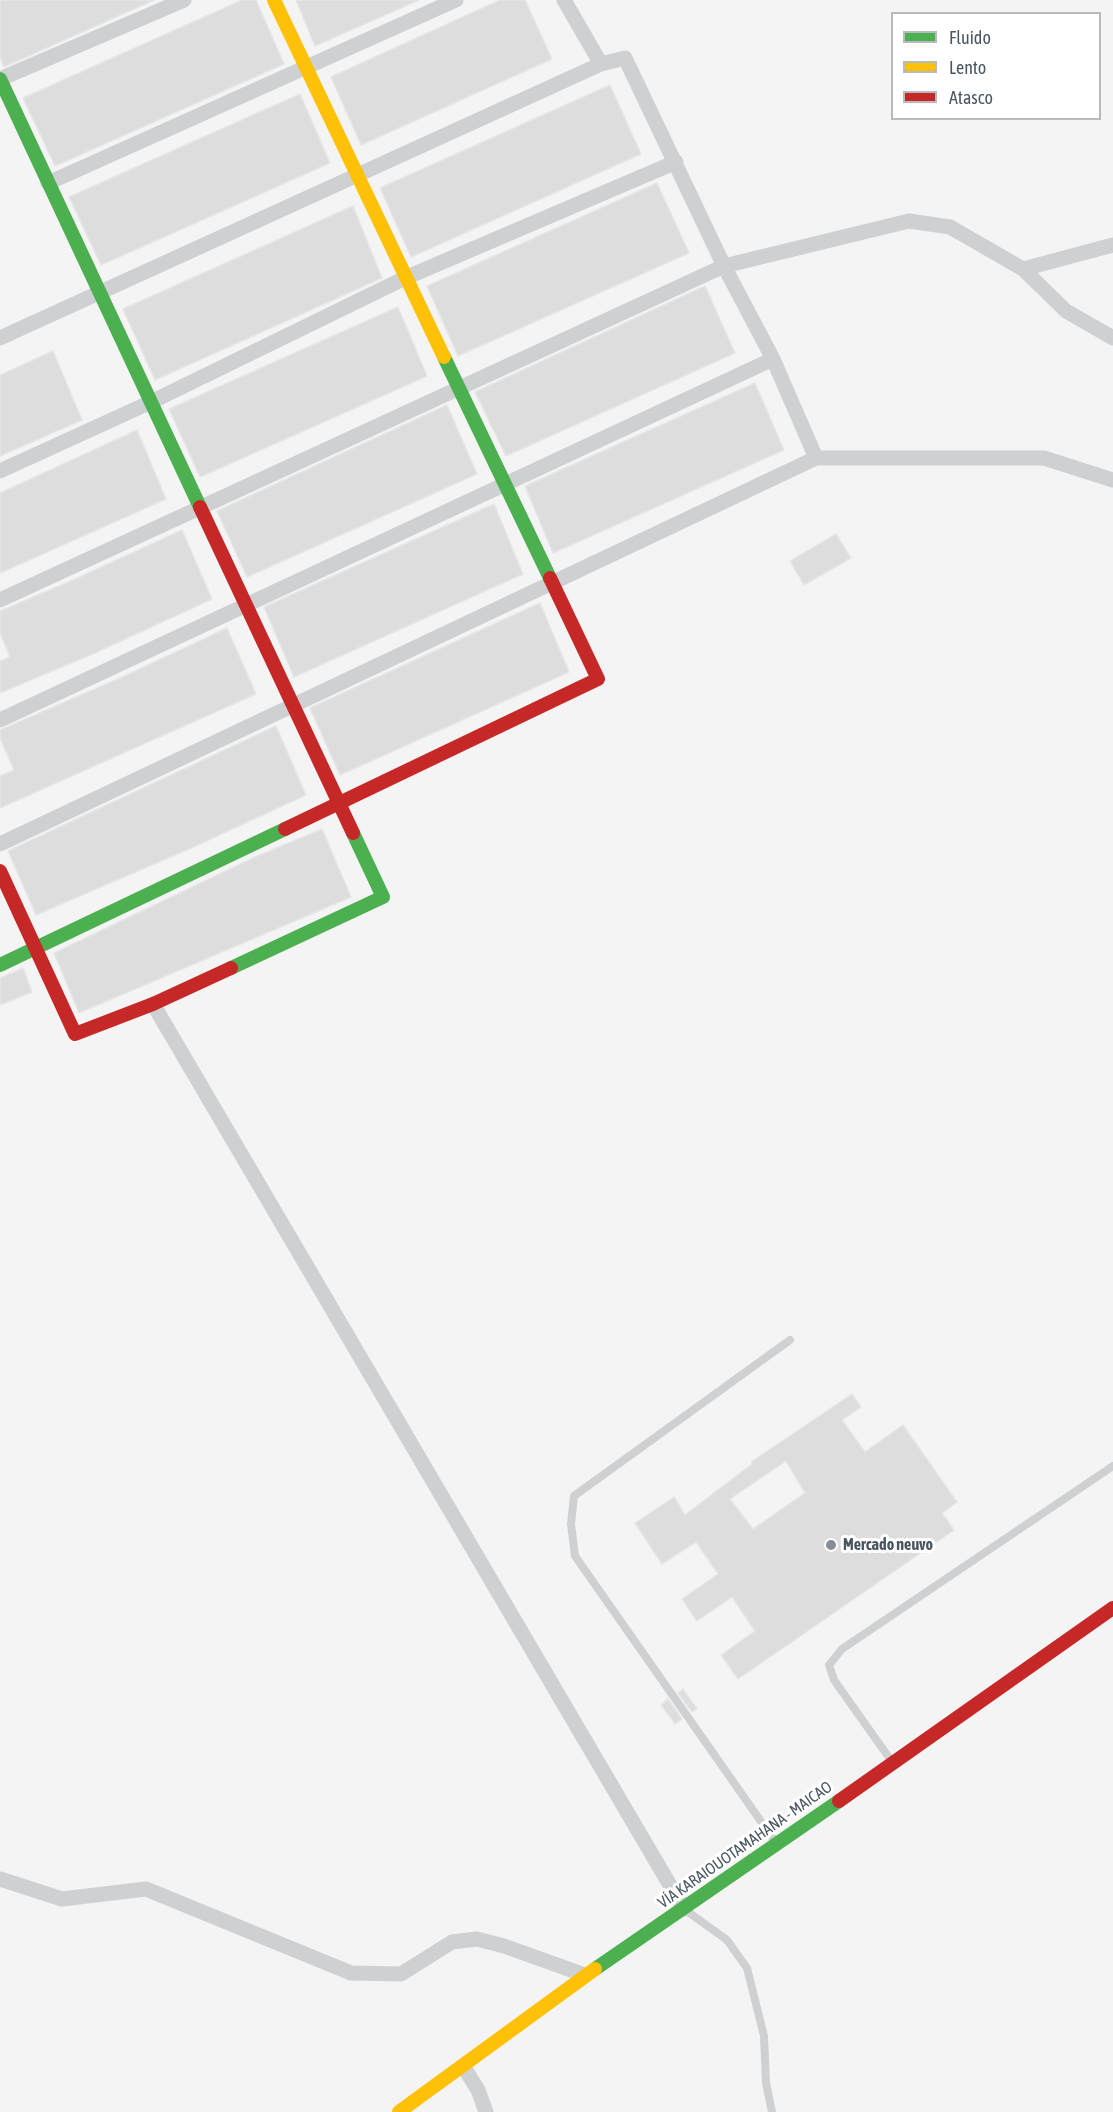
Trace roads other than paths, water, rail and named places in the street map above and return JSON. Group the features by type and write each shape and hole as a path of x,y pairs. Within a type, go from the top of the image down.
{"main road":[{"path":"0,965 598,679 274,0"},
{"path":"0,79 384,897 153,1004 75,1034 0,871"},
{"name":"VÍA KARAIOUOTAMAHANA - MAICAO","path":"399,2112 585,1976 1113,1608"}],"street":[{"path":"0,79 184,0"},
{"path":"48,183 456,0"},
{"path":"564,0 601,64"},
{"path":"0,338 601,64 625,58 724,266 773,360 816,458"},
{"path":"0,471 151,402 405,278 676,162"},
{"path":"0,600 724,266 909,221 950,227 1023,269 1066,310 1113,338"},
{"path":"1023,269 1113,245"},
{"path":"0,720 773,360"},
{"path":"0,844 816,458 1044,458 1113,480"},
{"path":"153,1004 684,1909"},
{"path":"0,1879 62,1899 146,1889 351,1973 401,1974 452,1942 477,1939 504,1946 585,1976"},
{"path":"463,2066 478,2090 486,2112"}],"lane":[{"path":"777,1844 575,1556 571,1524 574,1496 790,1340"},
{"path":"892,1762 834,1680 829,1665 842,1649 1113,1466"},
{"path":"684,1909 727,1940 747,1968 764,2036 766,2083 772,2112"}],"place":[{"name":"Mercado neuvo","path":"831,1545"}]}
